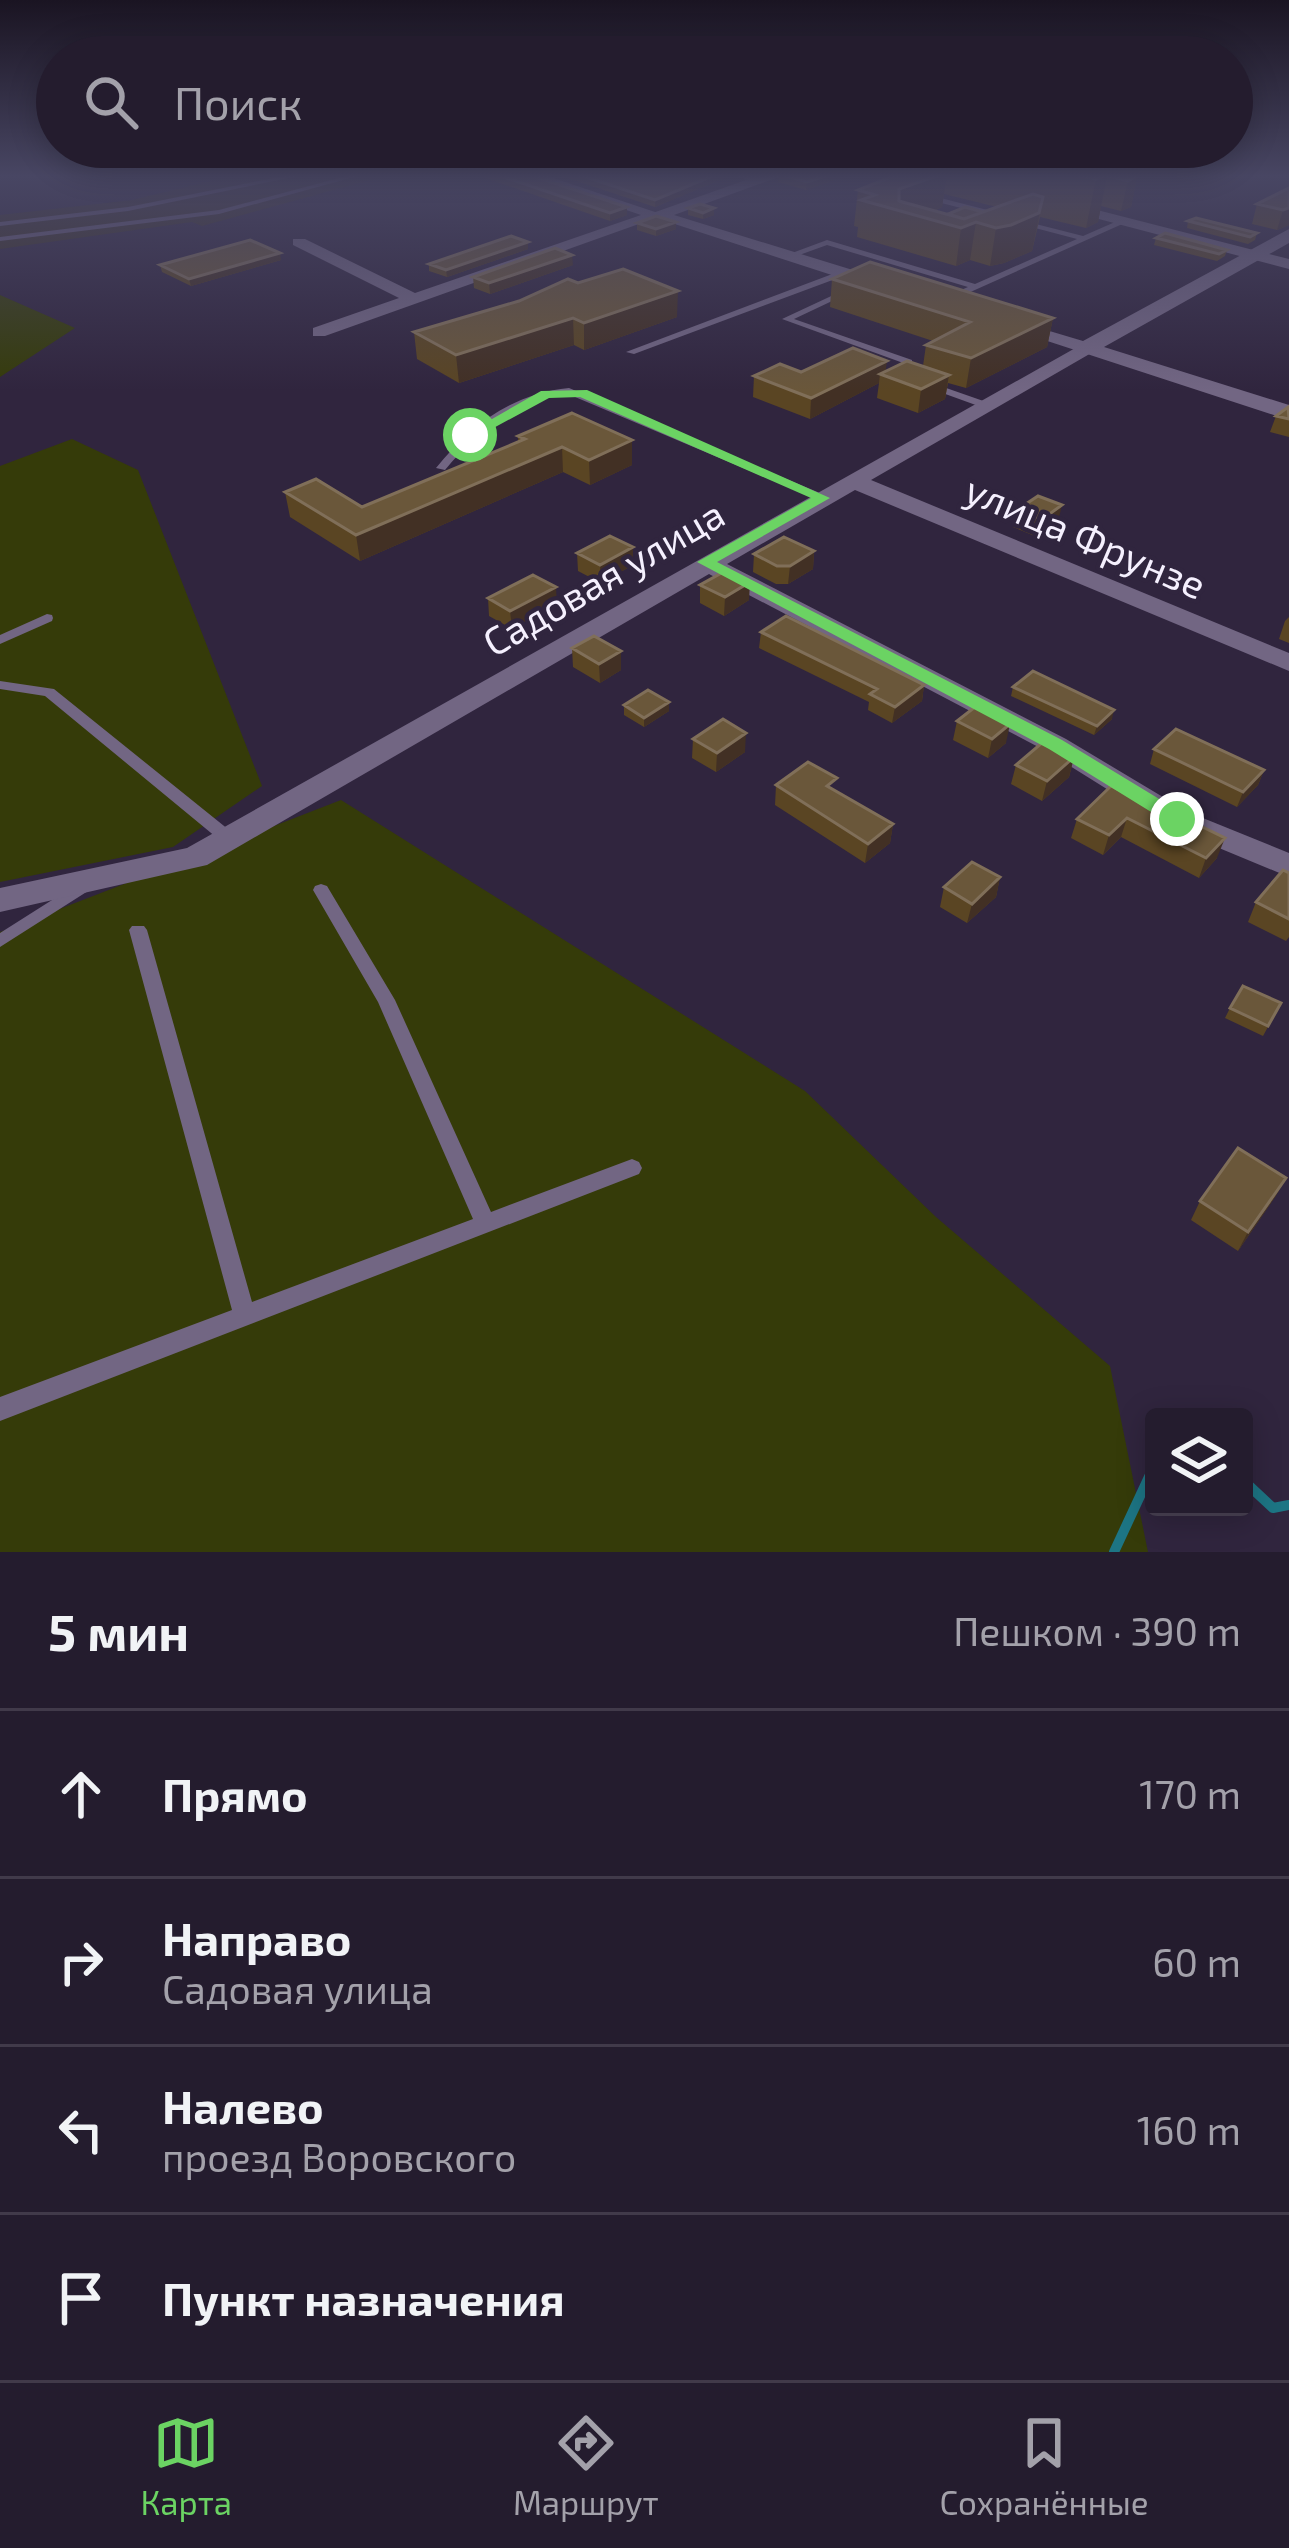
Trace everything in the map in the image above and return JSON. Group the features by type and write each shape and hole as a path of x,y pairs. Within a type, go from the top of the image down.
{"street":[{"path":"308,246 414,299"},
{"path":"319,332 565,246"},
{"path":"757,246 1289,413"},
{"path":"1224,246 1289,264"},
{"name":"Садовая улица","path":"0,900 196,857 705,562 1268,246"},
{"name":"улица Фрунзе","path":"854,481 1289,662"},
{"path":"705,562 1056,745 1177,819 1289,866"}],"lane":[{"path":"788,256 815,246"},
{"path":"842,246 976,286"},
{"path":"923,298 976,286 1065,246"},
{"path":"631,352 843,273"},
{"path":"870,282 786,319 909,362 890,371"},
{"path":"924,383 988,406"},
{"path":"441,468 486,422 546,394 569,391 823,498"},
{"path":"0,640 47,618"},
{"path":"0,685 49,692 228,838"},
{"path":"0,941 90,882"},
{"path":"321,890 386,1000 486,1224"},
{"path":"138,930 245,1316"},
{"path":"0,1409 632,1168"}],"green space":[{"path":"0,295 75,328 0,377"},
{"path":"72,439 138,470 262,786 173,847 0,882 0,466"},
{"path":"341,800 805,1091 936,1217 1110,1366 1148,1552 0,1552 0,932"}],"building":[{"path":"227,246 265,246 280,253 189,279 160,265"},
{"path":"480,246 515,246 446,270 429,264"},
{"path":"1189,246 1227,250 1219,254"},
{"path":"555,248 572,255 489,283 473,277"},
{"path":"870,262 1053,318 971,358 926,345 970,322 832,279"},
{"path":"623,269 678,291 584,323 573,318 456,355 414,332 519,301 568,279 578,283"},
{"path":"853,348 887,361 811,398 754,376 780,364 801,372"},
{"path":"907,361 949,375 921,389 880,374"},
{"path":"572,413 632,440 589,460 562,447 356,535 285,492 316,479 362,507 525,439 518,436"},
{"path":"1038,496 1062,505 1041,520 1017,510"},
{"path":"610,536 633,547 600,565 577,553"},
{"path":"784,537 814,551 790,566 777,566 754,554"},
{"path":"727,570 750,582 725,597 700,585"},
{"path":"533,575 556,587 510,611 488,598"},
{"path":"786,616 924,685 895,707 870,694 877,689 761,632"},
{"path":"594,636 621,651 599,664 572,648"},
{"path":"1033,671 1114,710 1097,726 1013,687"},
{"path":"648,690 669,702 644,718 624,705"},
{"path":"975,707 1010,724 992,739 957,721"},
{"path":"723,719 746,733 717,753 693,739"},
{"path":"1176,729 1264,770 1243,792 1154,749"},
{"path":"1043,742 1074,757 1047,781 1016,765"},
{"path":"808,762 837,778 827,786 893,824 868,844 776,785"},
{"path":"1111,786 1225,838 1206,858 1127,818 1109,835 1077,819"},
{"path":"972,862 1000,877 972,904 944,887"},
{"path":"1283,870 1289,873 1289,919 1256,902"},
{"path":"1243,986 1281,1003 1268,1026 1230,1008"},
{"path":"1238,1148 1286,1178 1248,1232 1200,1201"}],"waterway":[{"path":"1114,1552 1145,1485"},
{"path":"1253,1489 1273,1508 1289,1505"}],"route":[{"path":"470,435 486,422 546,394 582,393 823,498 705,562 1056,745 1177,819"}]}
